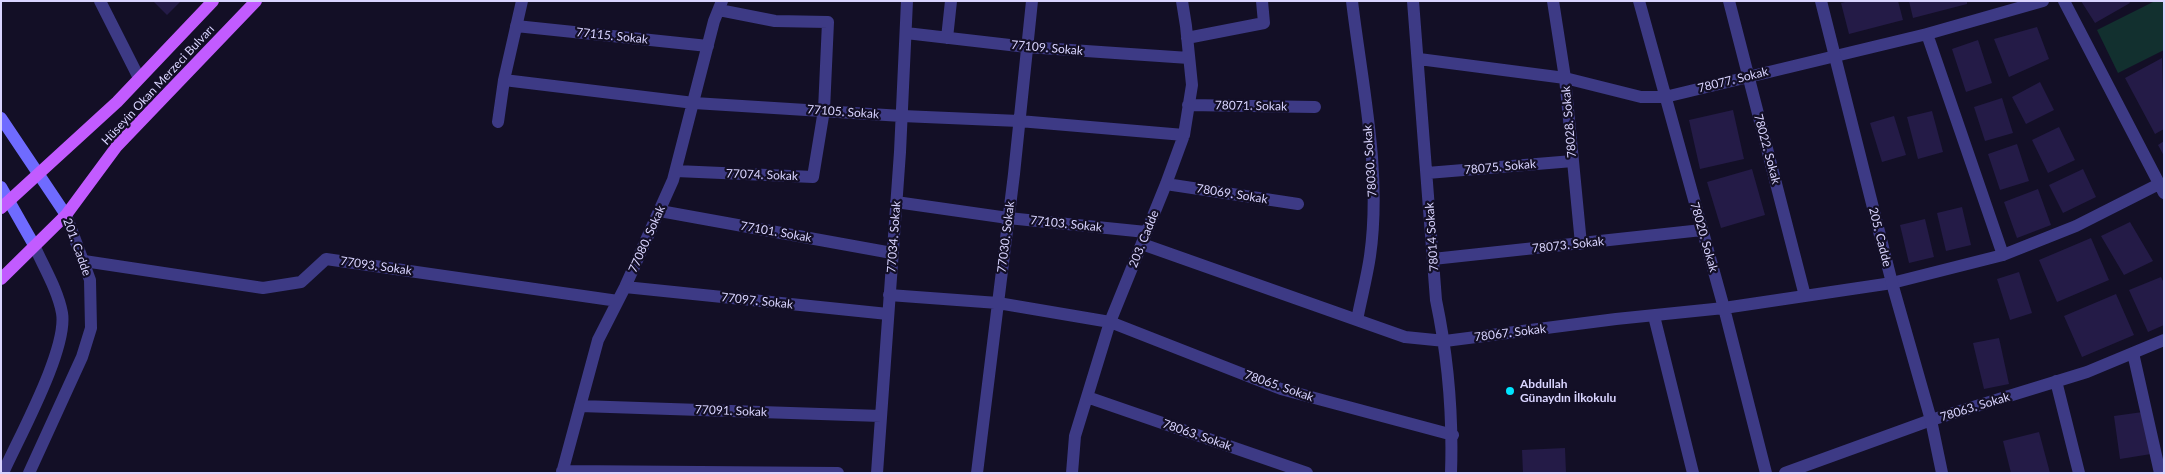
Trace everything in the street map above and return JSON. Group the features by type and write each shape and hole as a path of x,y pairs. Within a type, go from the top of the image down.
{"main road":[{"name":"Hüseyin Okan Merzeci Bulvarı","path":"5,204 117,102 213,1"},
{"name":"Hüseyin Okan Merzeci Bulvarı","path":"1,278 66,215 118,146 256,1"},
{"name":"201. Cadde","path":"1,118 66,215"},
{"path":"1,187 5,204 34,246"}],"street":[{"path":"100,1 139,78"},
{"path":"498,122 504,80 522,1"},
{"name":"77034. Sokak","path":"877,473 902,116 907,1"},
{"path":"947,38 951,1"},
{"name":"77030. Sokak","path":"977,473 1032,1"},
{"name":"203. Cadde","path":"1072,473 1075,436 1110,322 1166,184 1184,134 1192,85 1182,1"},
{"path":"1187,38 1264,23 1262,1"},
{"name":"78030. Sokak","path":"1352,1 1372,166 1373,215 1370,256 1357,320"},
{"name":"78014 Sokak","path":"1414,1 1436,300 1444,341 1452,435 1452,473"},
{"name":"78028. Sokak","path":"1553,1 1565,78 1580,244"},
{"name":"78020. Sokak","path":"1638,1 1724,308 1766,473"},
{"name":"78022. Sokak","path":"1729,1 1805,296"},
{"name":"205. Cadde","path":"1821,1 1892,284 1931,420 1942,473"},
{"name":"78077. Sokak","path":"1419,59 1565,78 1641,97 1665,97 1927,34 2043,1"},
{"path":"2064,1 2161,189"},
{"name":"77074. Sokak","path":"676,171 813,177 824,110 828,22 775,21 721,6"},
{"name":"77080. Sokak","path":"562,472 598,340 625,287 676,171 708,46 721,6"},
{"name":"77115. Sokak","path":"516,26 708,46"},
{"name":"77109. Sokak","path":"906,33 1027,47 1189,58"},
{"path":"1927,34 2003,255"},
{"name":"77105. Sokak","path":"504,80 694,103 1019,121 1184,134"},
{"name":"78071. Sokak","path":"1188,105 1315,107"},
{"name":"78075. Sokak","path":"1427,173 1573,161"},
{"name":"78069. Sokak","path":"1166,184 1298,204"},
{"name":"78067. Sokak","path":"1144,238 1405,337 1444,341 1616,319 1724,308 1892,284 2003,255 2161,189"},
{"name":"77103. Sokak","path":"896,202 1144,238"},
{"name":"77101. Sokak","path":"660,211 892,254"},
{"name":"201. Cadde","path":"29,473 78,364 91,328 90,280 66,215"},
{"name":"78073. Sokak","path":"1433,259 1702,230"},
{"path":"3,473 43,387 59,344 62,314 57,296 34,246"},
{"name":"77093. Sokak","path":"84,260 263,288 301,282 326,259 618,301"},
{"name":"77097. Sokak","path":"625,287 888,314"},
{"path":"889,295 998,303 1110,322"},
{"path":"1654,316 1693,473"},
{"name":"78065. Sokak","path":"1110,322 1281,389 1452,435"},
{"name":"78063. Sokak","path":"1785,473 1931,420 2087,372 2164,340"},
{"path":"2133,352 2160,473"},
{"path":"2056,381 2079,473"},
{"name":"78063. Sokak","path":"1087,397 1307,473"},
{"name":"77091. Sokak","path":"580,406 881,416"},
{"path":"562,472 838,473"}],"green space":[{"path":"2155,1 2164,1 2164,50 2118,73 2097,30"}],"building":[{"path":"153,1 181,1 167,15"},
{"path":"1849,1 1898,1 1903,20 1849,34 1841,3"},
{"path":"1909,1 1967,1 1967,4 1913,18"},
{"path":"2081,1 2129,1 2130,3 2095,23"},
{"path":"2037,27 2049,59 2009,77 1994,39"},
{"path":"1978,40 1992,83 1966,92 1952,49"},
{"path":"2162,58 2164,129 2155,134 2125,78"},
{"path":"2040,82 2054,110 2026,124 2012,97"},
{"path":"2002,98 2013,133 1985,141 1974,107"},
{"path":"1733,110 1744,159 1700,169 1689,120"},
{"path":"1932,111 1943,152 1918,159 1907,117"},
{"path":"1894,116 1906,155 1882,162 1870,123"},
{"path":"2059,127 2075,160 2048,173 2032,140"},
{"path":"2164,141 2164,156 2158,145"},
{"path":"2017,144 2029,181 2000,190 1988,154"},
{"path":"1752,169 1765,215 1721,228 1707,182"},
{"path":"2083,169 2096,197 2063,213 2049,185"},
{"path":"2038,189 2051,225 2017,238 2004,202"},
{"path":"1962,207 1971,245 1946,251 1937,213"},
{"path":"1925,219 1934,257 1909,263 1900,225"},
{"path":"2130,222 2153,261 2124,275 2101,236"},
{"path":"2091,238 2109,280 2057,302 2039,260"},
{"path":"2019,272 2032,313 2010,320 1997,279"},
{"path":"2161,277 2164,283 2164,325 2148,332 2129,290"},
{"path":"2116,294 2134,335 2082,357 2064,316"},
{"path":"1999,338 2009,384 1984,389 1973,343"},
{"path":"2150,411 2151,454 2120,459 2114,416"},
{"path":"2039,432 2050,473 2011,473 2003,441"},
{"path":"1565,448 1566,473 1523,473 1522,450"}],"place":[{"name":"Abdullah Günaydın İlkokulu","path":"1510,391"}]}
